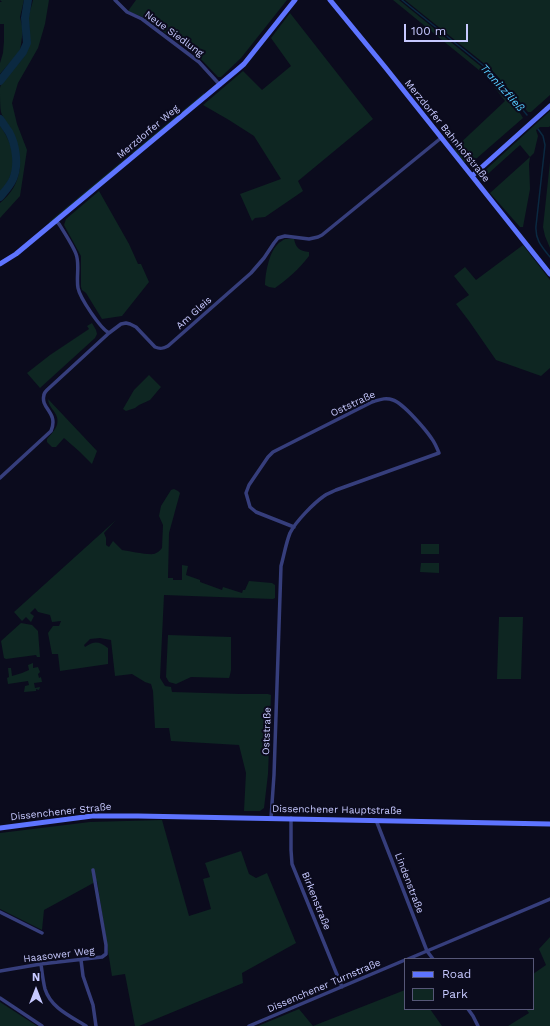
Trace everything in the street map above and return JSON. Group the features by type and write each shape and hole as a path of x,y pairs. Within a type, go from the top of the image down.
{"street":[{"name":"Neue Siedlung","path":"115,0 127,12 142,20 199,62 220,84"},
{"name":"Merzdorfer Weg","path":"0,264 16,254 244,64 295,0"},
{"name":"Merzdorfer Bahnhofstraße","path":"330,0 550,274"},
{"path":"472,176 550,106"},
{"name":"Am Gleis","path":"0,478 52,431 54,425 52,414 44,403 43,396 47,390 109,333 121,324 130,324 136,327 155,347 159,349 164,348 177,339 250,273 264,258 278,238 285,236 309,239 322,235 441,138"},
{"path":"56,221 76,253 78,288 80,294 95,319 105,331 109,333"},
{"name":"Oststraße","path":"271,818 281,566 286,543 291,531 313,505 324,496 336,490 439,453 432,438 399,403 387,398 372,402 273,452 249,485 246,493 250,507 256,512 294,527"},
{"name":"Dissenchener Straße","path":"0,828 92,816 123,816"},
{"name":"Dissenchener Hauptstraße","path":"123,816 550,824"},
{"name":"Birkenstraße","path":"291,818 292,864 342,987"},
{"name":"Lindenstraße","path":"376,820 427,951 432,958"},
{"name":"Haasower Weg","path":"0,971 41,964 102,957 106,954 107,952 93,870"},
{"name":"Dissenchener Turnstraße","path":"411,958 550,899"},
{"path":"0,912 42,933"},
{"path":"81,960 84,976 93,1005 96,1026"},
{"name":"Dissenchener Turnstraße","path":"249,1026 404,961"},
{"path":"41,964 45,988 49,1000 59,1009 86,1026"},
{"path":"0,998 42,1026"},
{"path":"469,1010 478,1026"}],"green space":[{"path":"0,0 24,0 20,17 23,30 20,51 0,74 0,63 4,41 4,24 0,24 0,2 2,2"},
{"path":"33,0 49,0 45,24 38,48 18,83 12,103 17,124 27,150 20,196 0,218 0,203 8,196 18,179 20,160 16,141 1,112 0,88 4,80 27,51 30,38 29,15"},
{"path":"136,0 287,0 241,58 221,77 218,77 198,56 144,18 128,11"},
{"path":"393,0 399,0 489,73 510,97 523,118 469,165 458,156 454,149 505,101 485,75"},
{"path":"405,0 550,0 550,95 531,112 528,112 491,69"},
{"path":"290,13 373,119 298,181 303,191 265,217 255,218 252,221 240,194 281,179 254,136 203,105 243,71 262,90 291,66 271,38"},
{"path":"204,93 205,95 134,154 132,153 120,165 49,225 50,221"},
{"path":"550,111 550,126 540,127 536,130 538,136 534,153 530,157 520,145 480,181 480,175"},
{"path":"0,125 10,143 14,160 10,176 0,194"},
{"path":"530,157 530,189 523,227 520,227 490,193"},
{"path":"550,162 550,248 543,227"},
{"path":"99,191 129,244 138,264 141,264 149,282 122,316 102,319 86,293 82,290 81,256 64,225 66,219"},
{"path":"285,239 294,239 297,247 300,250 309,252 309,256 297,269 275,288 269,287 265,285 270,258 274,249"},
{"path":"523,245 550,280 550,368 541,376 496,360 456,304 469,295 454,276 465,267 476,280"},
{"path":"92,323 97,334 95,338 40,388 27,373 50,355 89,329 87,326"},
{"path":"149,375 161,387 150,400 126,411 123,409 134,390"},
{"path":"48,399 97,451 92,464 64,438 56,447 52,447 47,442 47,439 56,428 58,421"},
{"path":"174,489 180,493 169,533 168,578 173,578 173,580 182,580 182,565 188,566 186,575 222,590 223,587 242,593 249,581 272,583 275,585 275,598 273,599 164,595 160,678 165,686 171,687 172,692 271,695 268,774 264,808 260,811 244,811 246,773 239,745 171,741 169,728 155,728 153,691 151,684 132,674 115,676 111,640 100,638 90,639 84,645 85,647 96,643 102,644 108,648 108,664 60,671 58,654 52,654 48,633 53,626 59,626 61,621 52,622 50,615 38,612 35,608 30,613 34,616 31,622 26,617 22,621 14,612 116,520 104,533 106,545 109,547 113,541 122,550 151,554 158,552 162,548 163,525 159,516 161,506 171,490"},
{"path":"421,544 439,544 439,554 421,554"},
{"path":"421,563 439,563 439,573 420,572"},
{"path":"499,617 523,617 521,679 497,679"},
{"path":"21,623 32,625 38,631 40,657 37,657 36,655 6,659 4,658 1,641"},
{"path":"168,635 231,637 231,670 229,678 191,677 176,684 169,682 166,677"},
{"path":"33,663 33,668 38,667 40,672 38,674 39,678 41,677 42,682 34,683 35,688 40,687 39,690 36,689 36,691 24,692 25,686 29,685 28,681 8,684 8,668 11,668 12,676 29,670 28,665"},
{"path":"162,820 189,916 211,909 203,879 210,877 205,863 241,851 249,874 256,878 267,873 296,943 242,973 243,983 139,1026 135,1026 125,974 112,976 97,881 44,910 42,930 0,909 0,833 90,822"},
{"path":"550,937 550,1026 508,1026 529,1013 527,1010 534,1010 534,973 546,965 539,949"},
{"path":"404,990 404,1010 431,1010 442,1026 313,1026"},
{"path":"0,1002 37,1026 0,1026"},
{"path":"299,1009 313,1026 258,1026"}],"waterway":[{"path":"0,81 23,52 27,43 25,18 28,0"},
{"name":"Tranitzfließ","path":"402,0 490,71 527,115"},
{"path":"0,119 9,132 16,155 16,168 13,179 0,197"},
{"name":"Tranitzfließ","path":"538,129 543,136 545,145 536,231 540,243 550,257"}]}
